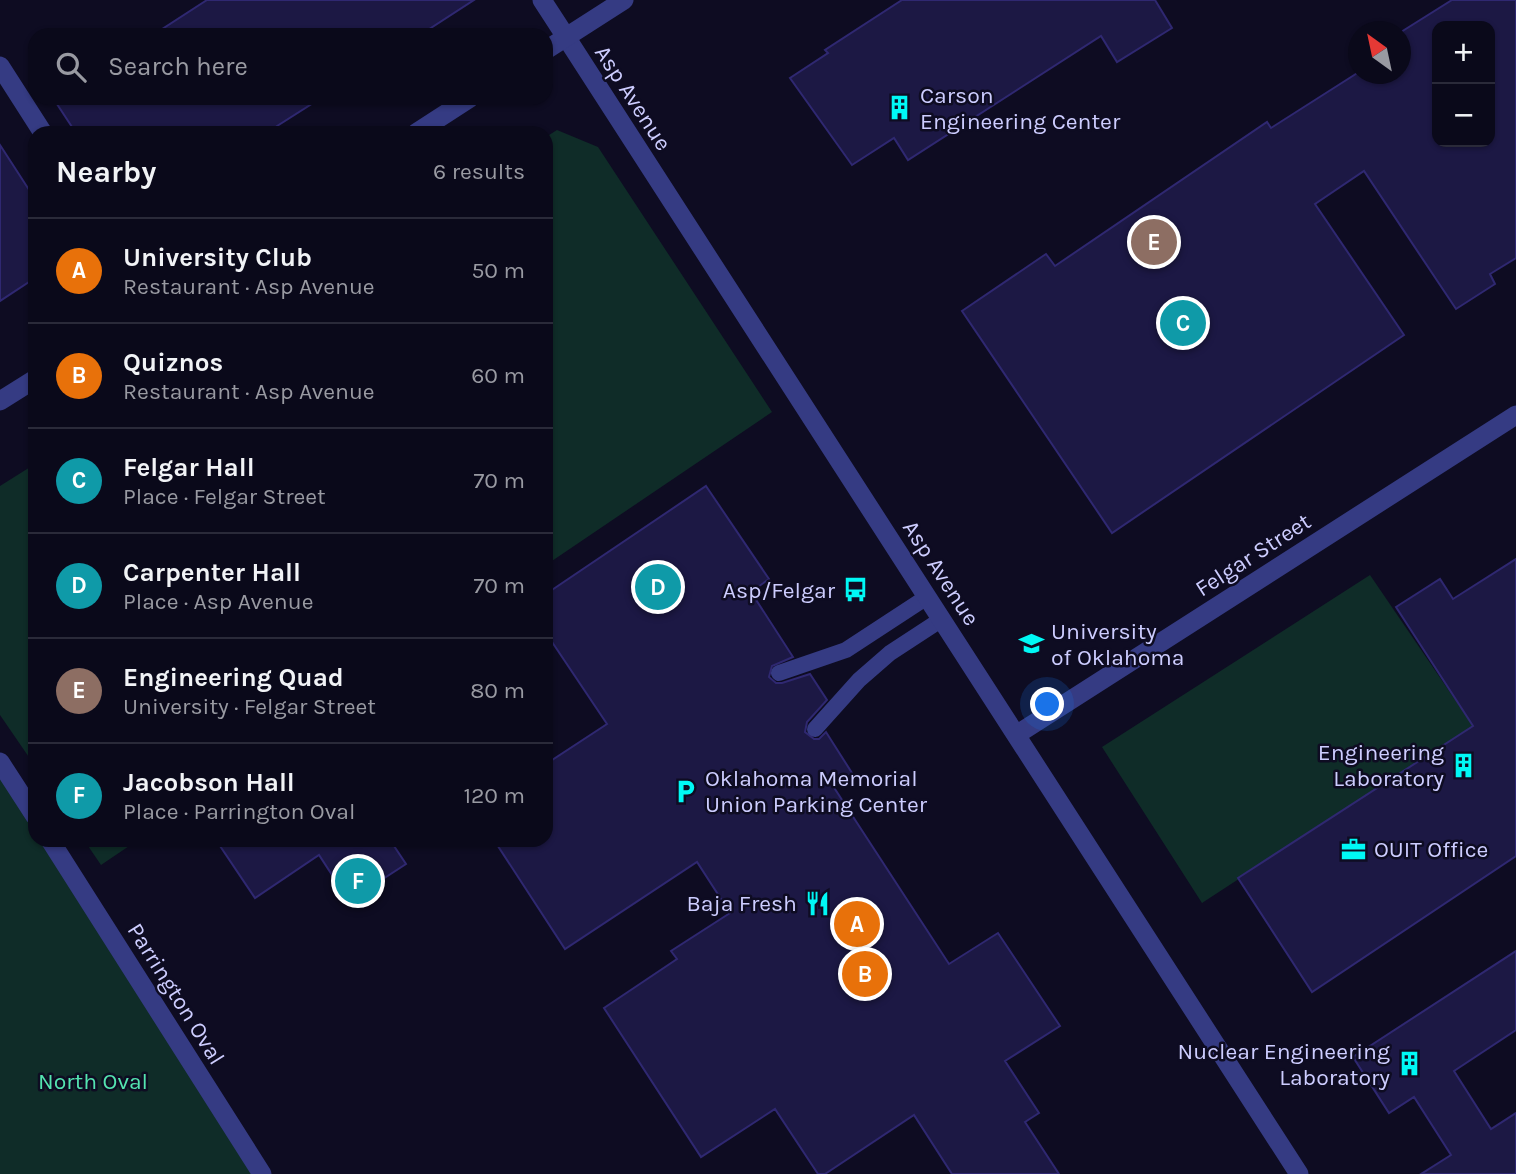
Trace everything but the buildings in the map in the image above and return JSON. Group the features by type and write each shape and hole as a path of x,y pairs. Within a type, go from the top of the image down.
{"street":[{"name":"Asp Avenue","path":"542,0 1299,1174"},
{"path":"553,45 624,0"},
{"path":"0,66 39,126"},
{"path":"427,126 459,105"},
{"path":"0,401 28,383"},
{"name":"Felgar Street","path":"1016,736 1516,415"},
{"path":"0,762 28,805"},
{"name":"Parrington Oval","path":"54,847 262,1174"}],"lane":[{"path":"779,673 846,650 927,597"},
{"path":"815,729 859,680 890,653 942,619"}],"green space":[{"path":"557,130 598,147 772,412 553,560 553,133"},
{"path":"28,468 28,756 0,715 0,486"},
{"path":"1370,575 1473,726 1202,903 1102,747"},
{"name":"North Oval","path":"0,762 28,805 28,847 54,847 262,1174 0,1174"},
{"path":"89,847 128,847 101,865"}],"place":[{"name":"Carson Engineering Center","path":"900,108"},
{"name":"Engineering Quad","path":"1154,242"},
{"name":"Felgar Hall","path":"1183,323"},
{"name":"Carpenter Hall","path":"658,587"},
{"name":"Asp/Felgar","path":"855,590"},
{"name":"University of Oklahoma","path":"1031,644"},
{"name":"Engineering Laboratory","path":"1464,765"},
{"name":"Oklahoma Memorial Union Parking Center","path":"685,791"},
{"name":"OUIT Office","path":"1354,849"},
{"name":"Jacobson Hall","path":"358,881"},
{"name":"Baja Fresh","path":"817,903"},
{"name":"University Club","path":"857,924"},
{"name":"Quiznos","path":"865,974"},
{"name":"Nuclear Engineering Laboratory","path":"1410,1064"}]}
